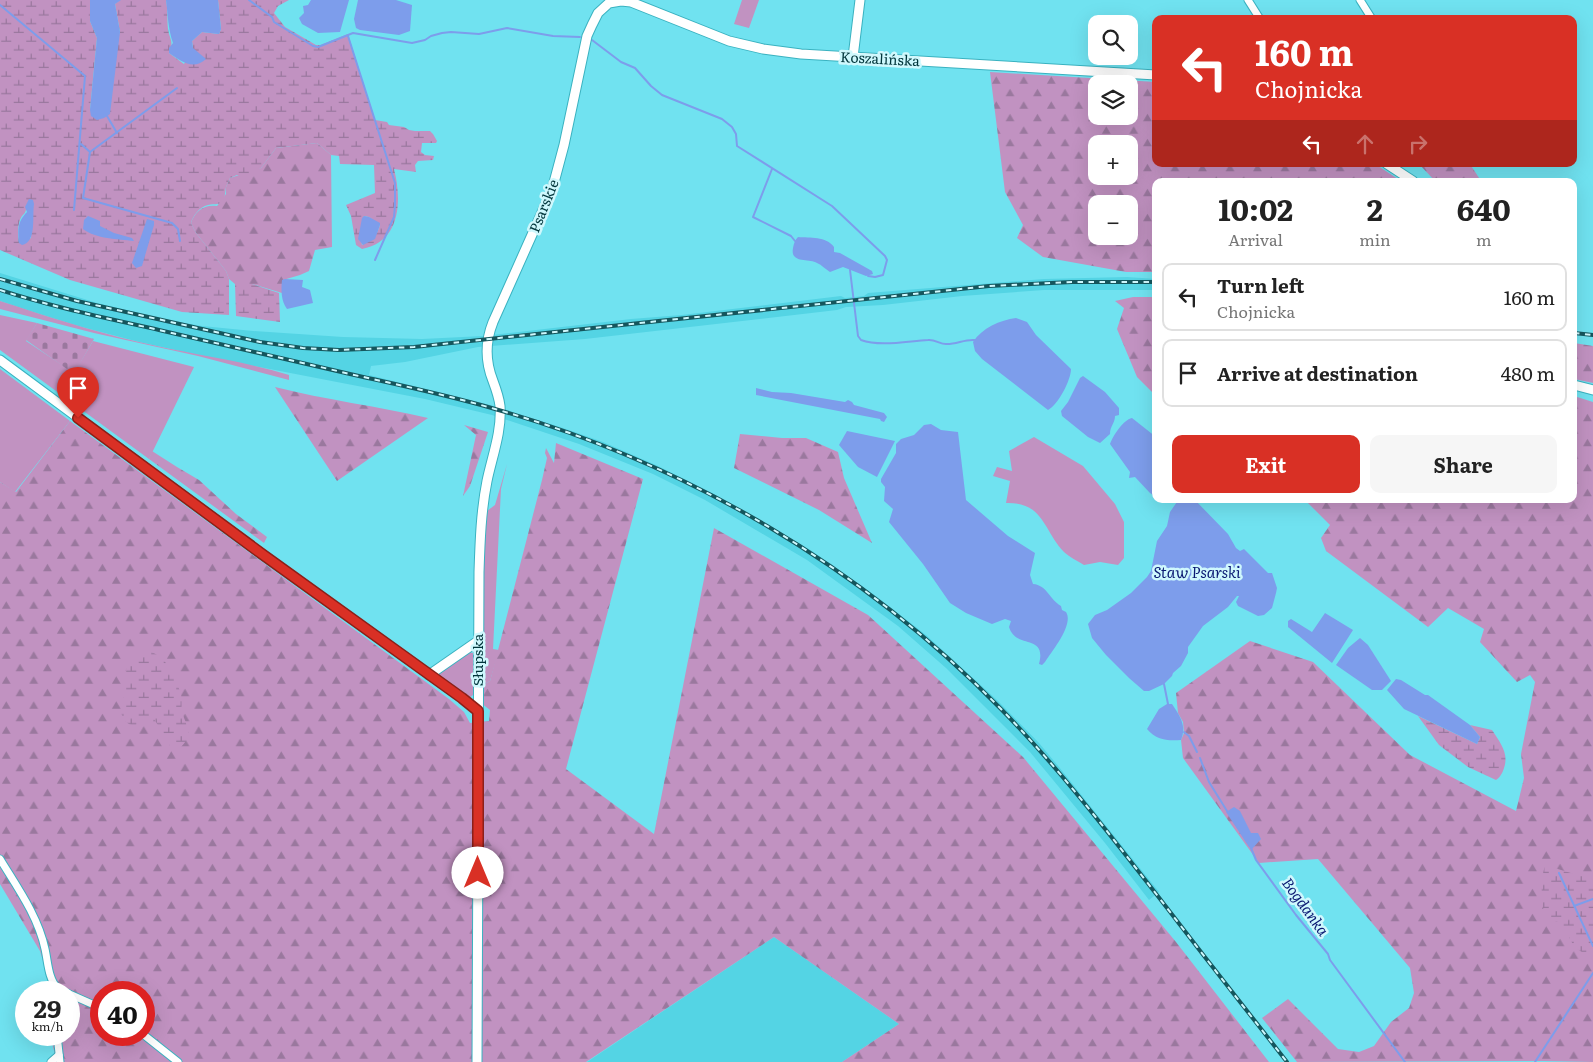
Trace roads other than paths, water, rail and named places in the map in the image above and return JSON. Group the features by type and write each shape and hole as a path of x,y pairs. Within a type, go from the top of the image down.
{"street":[{"path":"853,57 860,0"},
{"path":"1248,0 1257,15"},
{"path":"1360,0 1369,15"},
{"name":"Koszalińska","path":"612,1 639,4 717,38 742,45 801,54 1152,75"},
{"name":"Psarskie","path":"500,410 499,398 487,362 488,335 552,190 564,145 589,30 598,13 612,1"},
{"path":"1392,167 1408,178"},
{"path":"0,360 478,711"},
{"path":"1577,386 1593,390"},
{"name":"Słupska","path":"477,1062 479,563 482,510 499,429 500,410"},
{"path":"429,675 478,641"},
{"path":"0,859 30,909 43,940 53,981"},
{"path":"155,1044 178,1062"},
{"path":"51,1062 59,1059 57,1046"}],"water":[{"path":"90,0 121,0 115,4 120,32 110,114 97,120 91,116 90,110 97,38 90,21"},
{"path":"166,0 218,0 221,29 219,34 202,32 192,41 193,48 206,59 201,63 187,63 169,53 169,48 173,43"},
{"path":"311,0 349,0 340,32 318,33 302,24 299,18 304,13 303,6 308,5"},
{"path":"358,0 396,0 412,5 410,31 399,35 356,28 354,19"},
{"path":"29,199 33,200 34,204 33,228 30,239 22,245 19,243 19,226 21,219 27,212 25,207"},
{"path":"88,216 100,221 100,226 114,233 132,238 134,241 107,238 88,232 83,229 84,220"},
{"path":"364,216 380,223 380,225 375,239 363,245 358,239"},
{"path":"147,219 154,221 154,225 142,266 136,268 132,263"},
{"path":"798,237 818,238 827,241 834,247 834,252 840,253 872,271 873,274 866,276 843,267 830,272 814,262 801,260 794,256 793,253"},
{"path":"282,280 303,280 302,287 310,290 313,303 287,309 282,291"},
{"path":"1016,318 1027,322 1036,335 1071,369 1063,392 1056,403 1048,410 982,359 975,351 973,342 981,333 998,323"},
{"path":"1083,376 1105,392 1119,408 1119,415 1115,416 1110,434 1100,443 1088,437 1062,416 1061,411"},
{"path":"756,388 845,402 848,400 854,405 884,413 887,417 884,422 880,419 756,395"},
{"path":"1132,418 1152,434 1152,494 1135,477 1129,478 1130,472 1110,444 1122,425"},
{"path":"931,424 941,430 958,432 966,500 1008,536 1035,553 1030,575 1033,584 1042,587 1061,606 1062,610 1066,612 1068,617 1065,630 1042,665 1039,664 1039,648 1013,634 1009,627 1011,621 1005,619 992,624 966,613 950,603 923,564 889,522 893,509 884,501 885,487 881,479 896,453 896,444 901,439 914,435 924,425"},
{"path":"847,431 895,441 877,477 858,467 839,445"},
{"name":"Staw Psarski","path":"1176,503 1198,503 1228,534 1236,548 1240,551 1244,549 1268,573 1272,573 1277,588 1272,608 1264,615 1258,616 1238,606 1236,602 1239,596 1237,596 1228,607 1203,626 1188,647 1188,653 1181,666 1172,676 1164,684 1149,691 1144,691 1106,655 1092,638 1088,624 1095,615 1107,610 1131,593 1147,577 1151,571 1157,541 1167,526 1170,512"},
{"path":"1325,613 1353,630 1332,663 1288,627 1288,621 1291,619 1312,632"},
{"path":"1360,638 1368,645 1391,681 1382,690 1372,690 1336,665 1348,648"},
{"path":"1396,679 1428,695 1470,725 1480,737 1477,744 1404,709 1387,690"},
{"path":"1167,704 1172,704 1182,721 1183,735 1181,740 1162,739 1154,736 1147,729 1159,709"},
{"path":"1234,807 1240,811 1251,833 1258,833 1261,839 1252,849 1226,812"}],"waterway":[{"path":"249,0 272,17 274,22 313,46 318,47 353,33 412,43 442,33 479,34 507,28 553,36 580,37"},
{"path":"0,5 85,76 74,210"},
{"path":"348,36 395,183 394,217 375,260"},
{"path":"592,40 621,62 635,68 662,95 722,119 732,127 736,134 737,146 832,206 885,256 887,260 883,275 868,276"},
{"path":"81,144 90,152 177,88"},
{"path":"107,116 117,133"},
{"path":"90,152 83,198 172,223 178,229 180,241"},
{"path":"772,169 753,217 791,236 795,241"},
{"path":"850,270 858,336 861,340 877,343 931,340 945,344 975,340"},
{"name":"Bogdanka","path":"1164,684 1168,704"},
{"name":"Bogdanka","path":"1184,732 1189,736 1197,752"},
{"name":"Bogdanka","path":"1200,758 1209,782 1227,811"},
{"name":"Bogdanka","path":"1251,848 1256,860 1296,915 1328,954 1330,960 1405,1062"},
{"path":"1559,873 1593,946"},
{"path":"1574,906 1593,899"},
{"path":"1535,1062 1593,973"}],"railway":[{"path":"0,279 77,301 260,342 303,348 339,350 414,347 989,286 1072,282 1152,282"},
{"path":"0,290 79,312 423,390 495,409 566,432 635,459 702,490 767,526 830,566 890,610 947,658 1001,709 1082,800 1287,1062"},
{"path":"1577,333 1593,335"}]}
